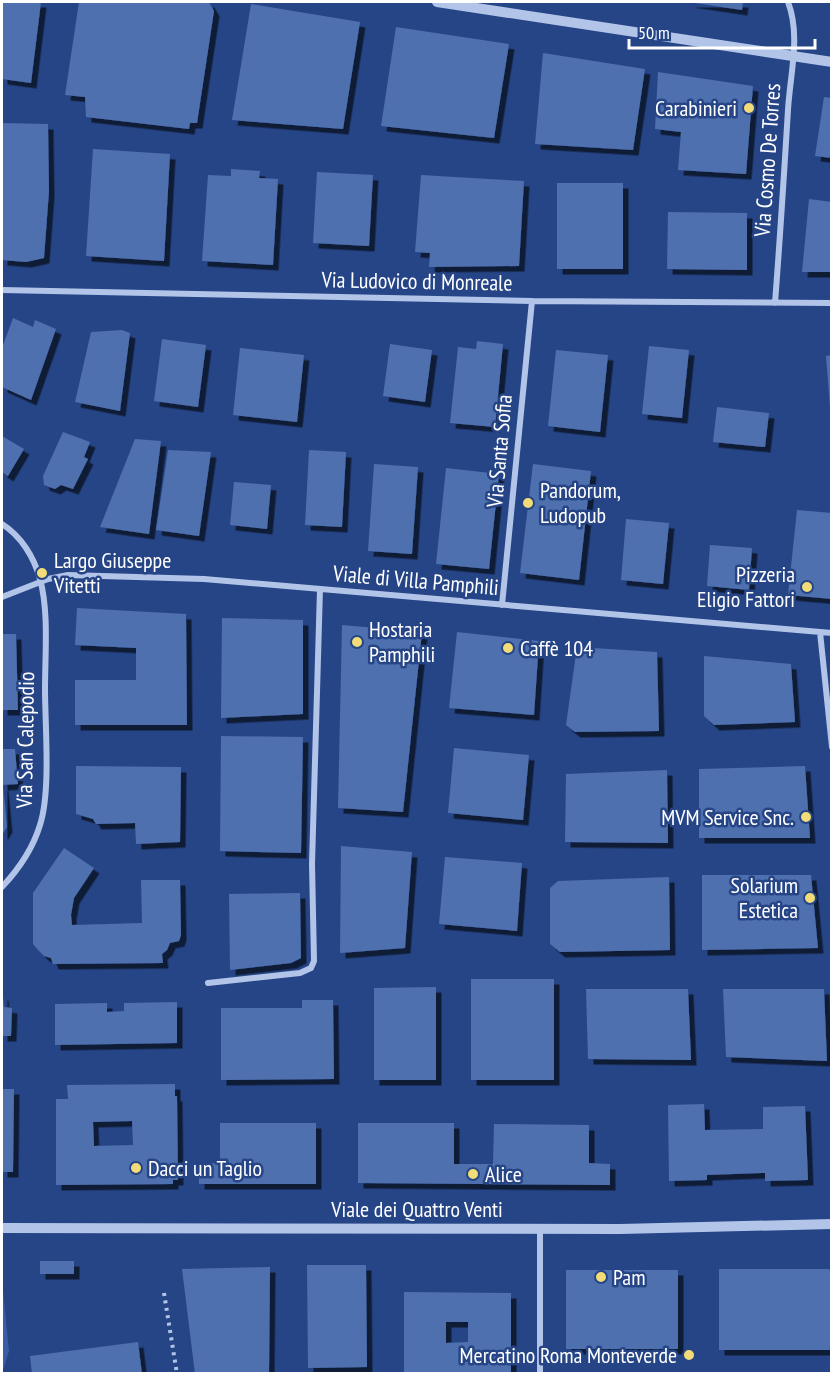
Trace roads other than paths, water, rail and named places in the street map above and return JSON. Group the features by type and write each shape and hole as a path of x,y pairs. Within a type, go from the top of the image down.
{"street":[{"path":"437,2 831,62"},
{"name":"Via Cosmo De Torres","path":"775,303 795,37 788,2"},
{"name":"Via Ludovico di Monreale","path":"2,290 532,301 831,303"},
{"name":"Via Santa Sofia","path":"502,605 532,301"},
{"path":"2,524 16,536 29,553 41,582"},
{"name":"Viale di Villa Pamphili","path":"2,597 61,575 204,579 831,633"},
{"name":"Via San Calepodio","path":"2,887 27,854 43,814 45,619 41,582"},
{"path":"208,983 300,973 311,968 314,961 312,864 320,589"},
{"path":"820,632 831,747"},
{"name":"Viale dei Quattro Venti","path":"2,1228 540,1229 831,1224"},
{"path":"540,1229 540,1374"}],"place":[{"name":"Carabinieri","path":"749,108"},
{"name":"Pandorum, Ludopub","path":"528,503"},
{"name":"Largo Giuseppe Vitetti","path":"42,573"},
{"name":"Pizzeria Eligio Fattori","path":"807,587"},
{"name":"Hostaria Pamphili","path":"357,642"},
{"name":"Caffè 104","path":"508,648"},
{"name":"MVM Service Snc.","path":"806,817"},
{"name":"Solarium Estetica","path":"810,898"},
{"name":"Dacci un Taglio","path":"136,1168"},
{"name":"Alice","path":"473,1174"},
{"name":"Pam","path":"601,1277"},
{"name":"Mercatino Roma Monteverde","path":"689,1355"}]}
